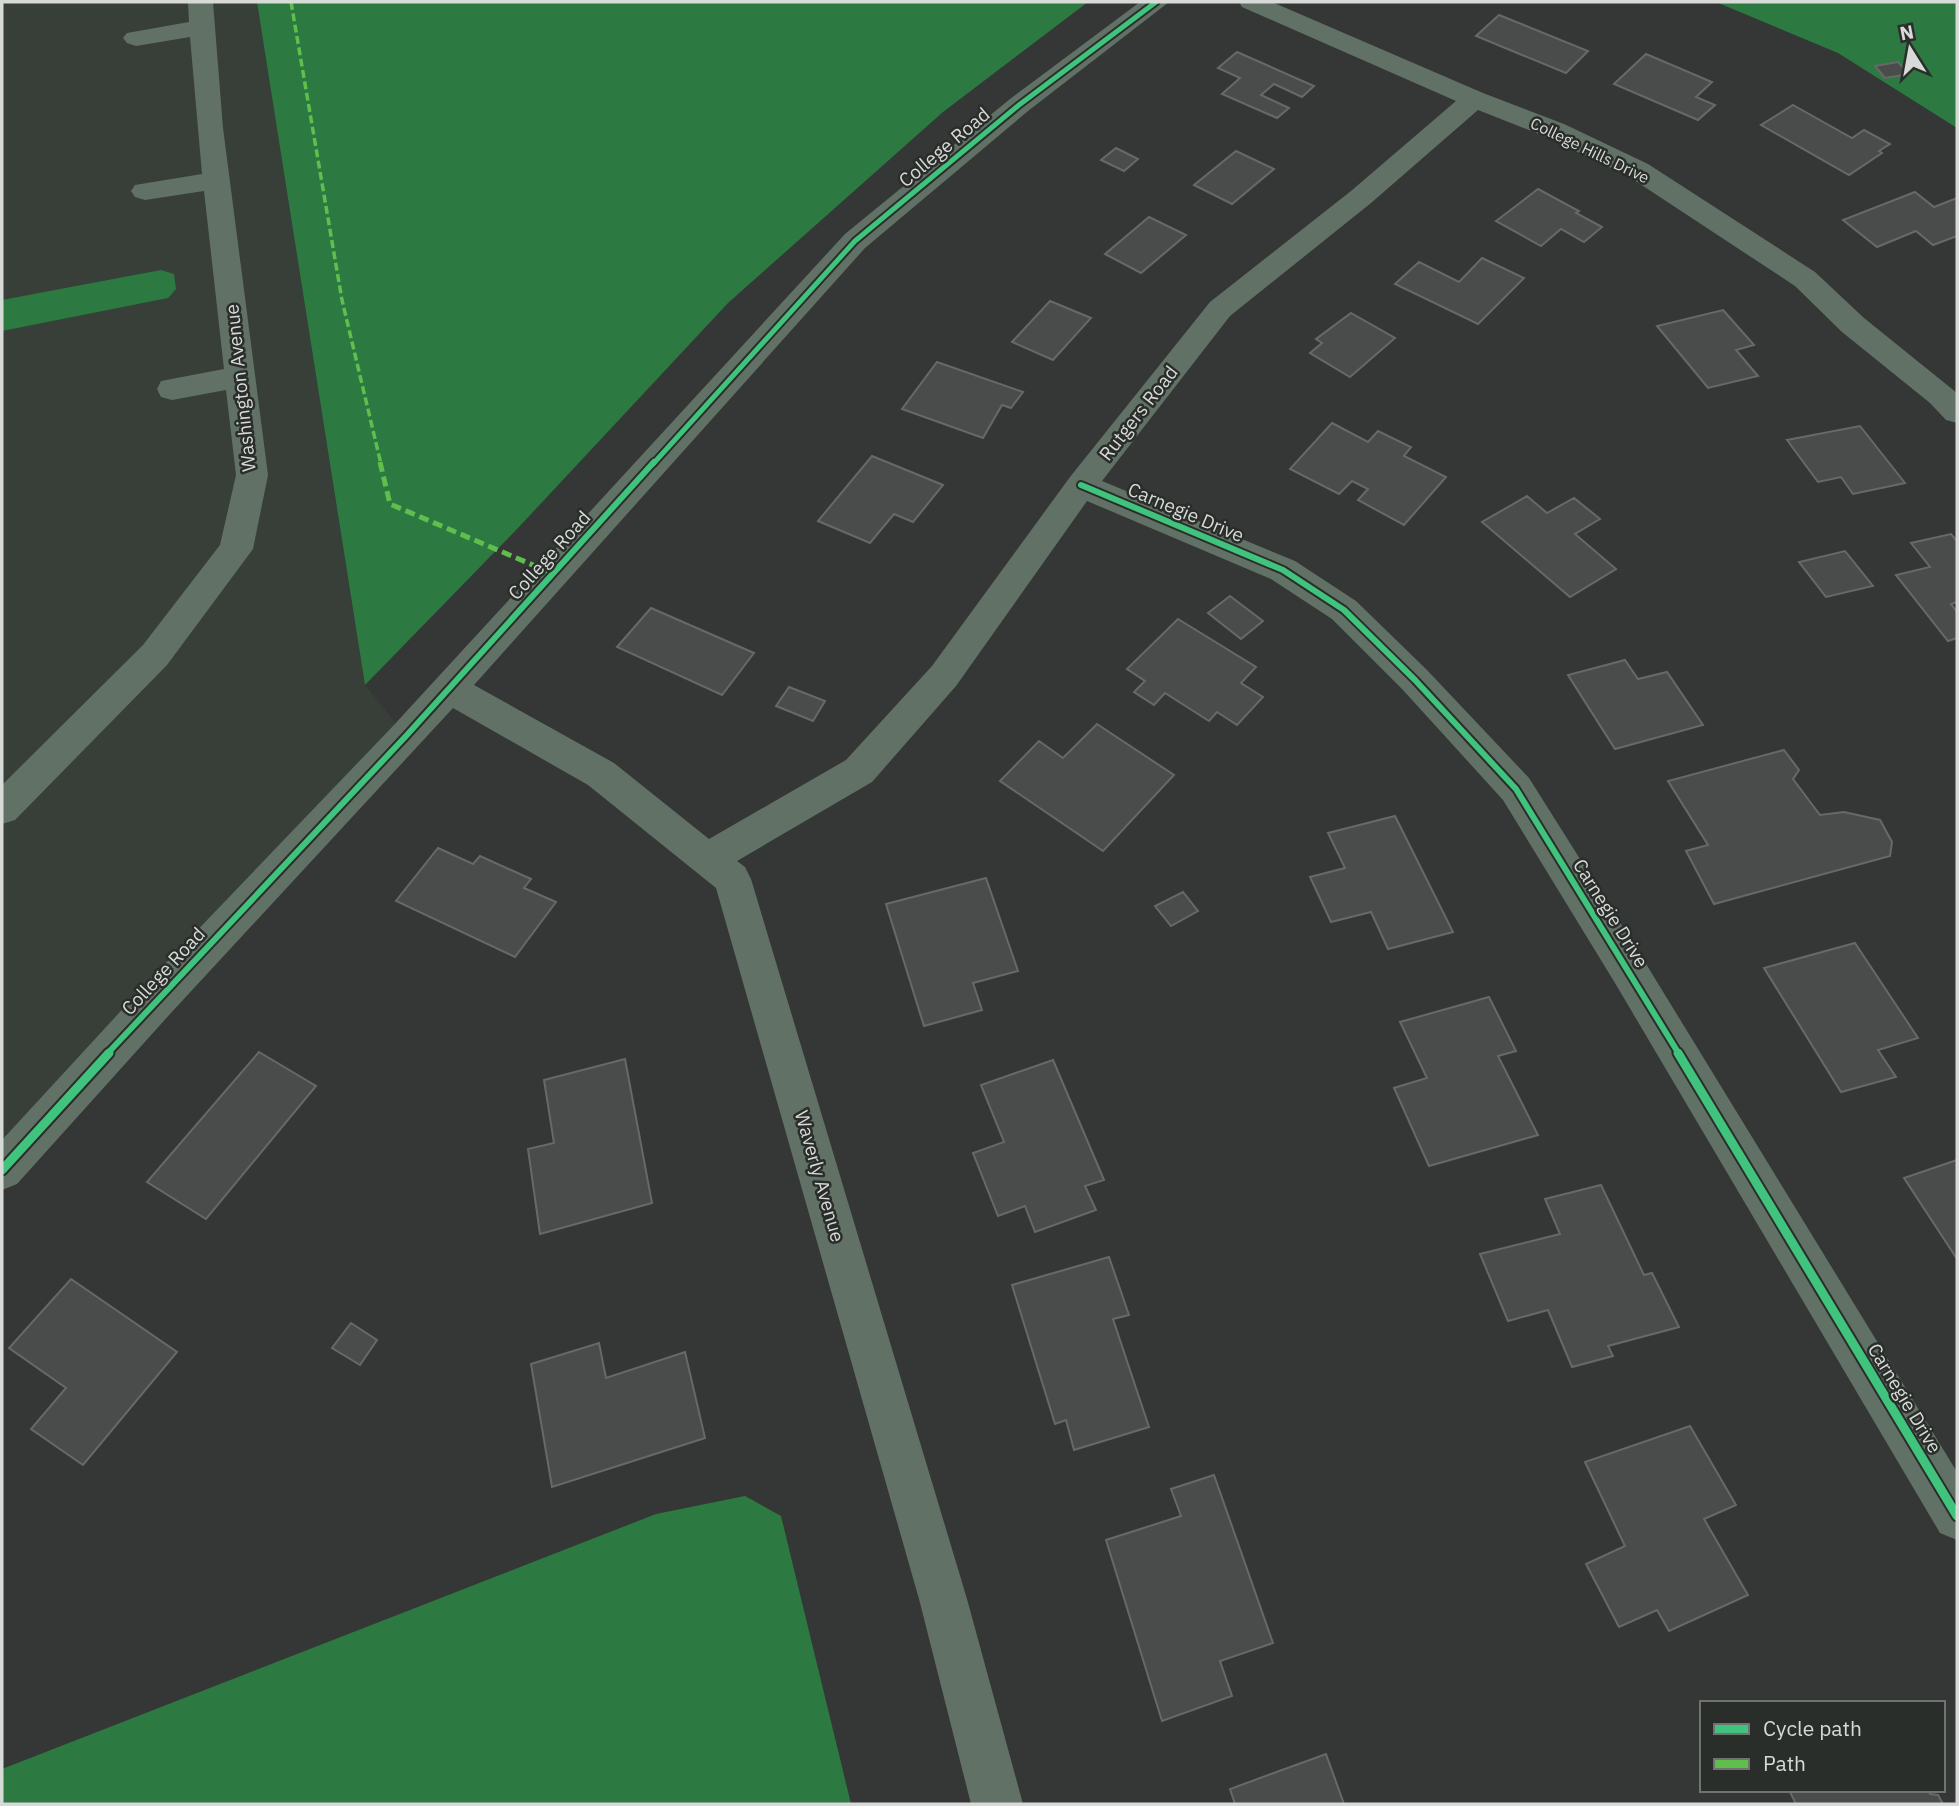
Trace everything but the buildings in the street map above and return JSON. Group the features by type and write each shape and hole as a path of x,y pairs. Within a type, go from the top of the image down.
{"street":[{"name":"College Road","path":"2,1170 18,1147 449,688 855,241 1019,105 1156,2"},
{"name":"College Hills Drive","path":"1251,2 1474,99 1553,130 1649,177 1805,279 1853,326 1941,395 1957,412"},
{"path":"136,38 201,15"},
{"name":"Washington Avenue","path":"2,809 155,655 236,549 252,475 216,180 201,15"},
{"name":"Rutgers Road","path":"707,859 859,771 944,676 1082,485 1220,309 1360,197 1474,99"},
{"path":"145,191 216,180"},
{"path":"172,389 240,377"},
{"name":"Carnegie Drive","path":"1082,485 1283,570 1344,610 1415,680 1516,789 1629,971 1957,1516"},
{"name":"Waverly Avenue","path":"449,688 601,774 732,879 943,1599 997,1804"}],"shaded area":[{"path":"2,2 257,2 365,685 406,736 156,1001 2,1170"}],"green space":[{"path":"257,2 1088,2 943,112 728,303 518,528 365,685"},
{"path":"1716,2 1957,2 1957,128 1838,53"},
{"path":"161,270 174,274 176,289 168,298 2,331 2,300"},
{"path":"745,1496 781,1516 851,1804 2,1804 2,1769 656,1514"}],"marked path":[{"path":"291,2 342,300 390,504 554,574"}],"cycle path":[{"path":"2,1170 156,1001 406,736 855,241 1019,105 1156,2"},
{"path":"1081,485 1283,570 1344,610 1415,680 1516,789 1629,971 1957,1516"}]}
